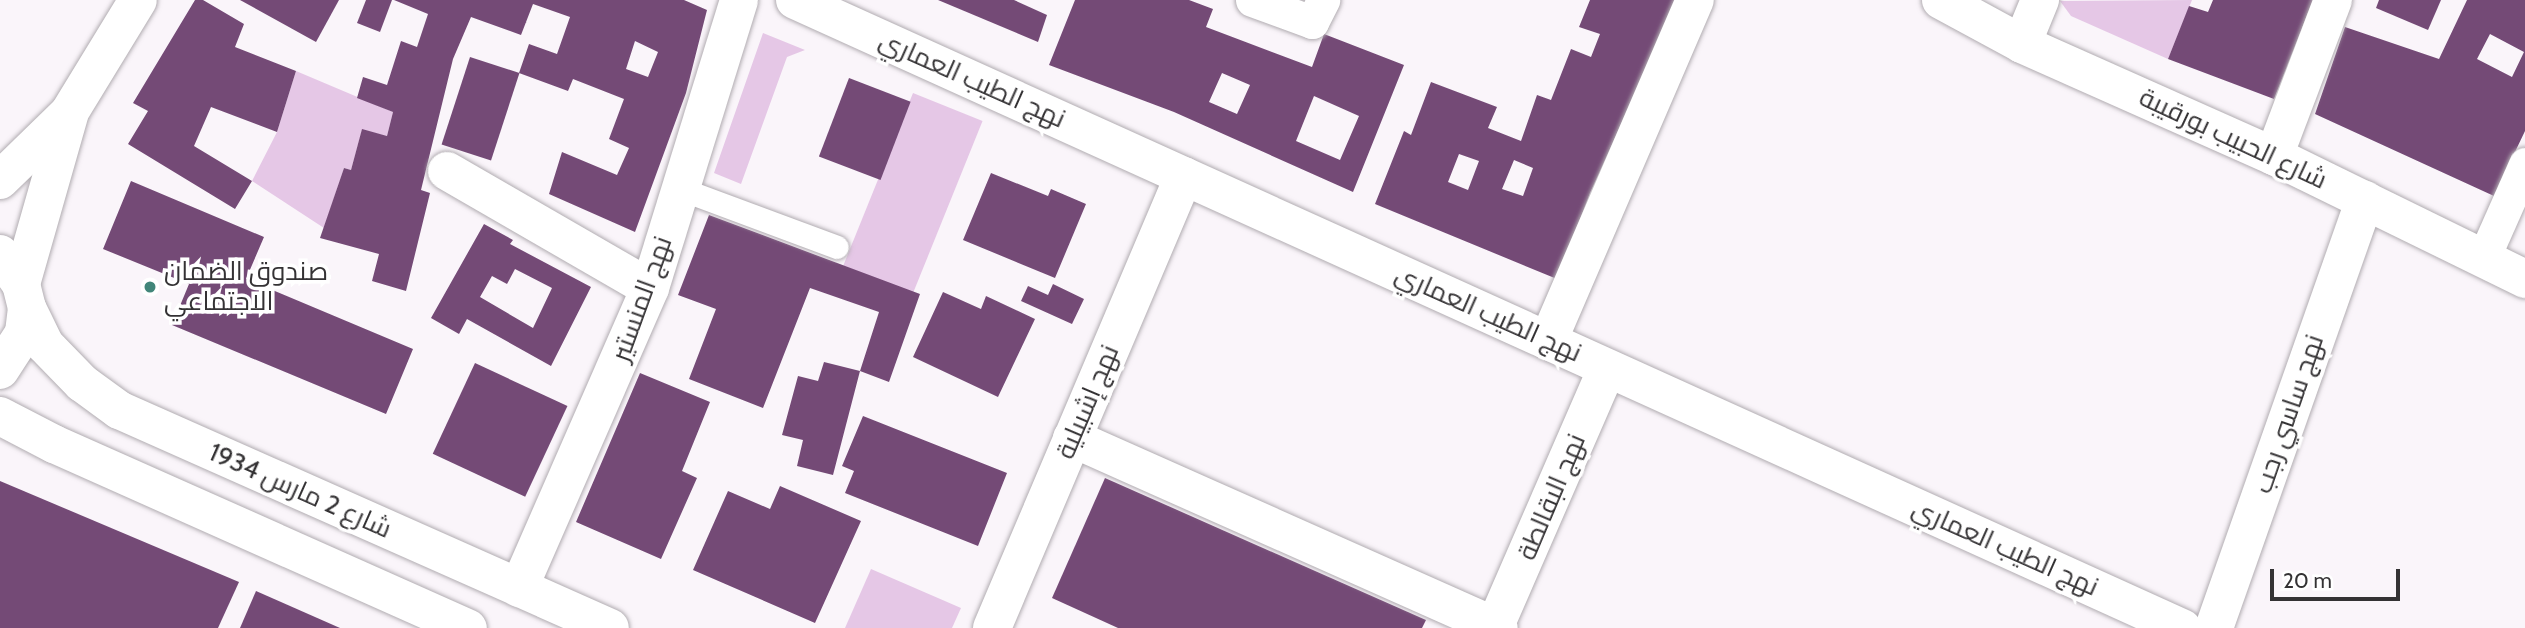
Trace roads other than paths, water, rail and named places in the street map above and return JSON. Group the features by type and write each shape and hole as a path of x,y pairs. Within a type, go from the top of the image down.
{"street":[{"path":"0,370 24,333 16,282 69,113 138,0"},
{"name":"نهج المنستير","path":"519,588 650,288 739,0"},
{"name":"نهج الطيب العماري","path":"795,0 2182,628"},
{"path":"1252,0 1311,22 1323,0"},
{"path":"1548,341 1695,0"},
{"name":"شارع الحبيب بورقيبة","path":"1941,0 2022,44 2274,156 2525,279"},
{"path":"2022,44 2040,0"},
{"path":"2274,156 2333,0"},
{"path":"0,180 69,113"},
{"path":"2483,258 2525,164"},
{"path":"447,172 650,288"},
{"name":"نهج إشبيلية","path":"992,628 1184,176"},
{"name":"نهج ساسي رجب","path":"2214,628 2365,200"},
{"name":"شارع 2 مارس 1934","path":"16,282 45,345 82,383 119,410 610,628"},
{"name":"نهج البقالطة","path":"1497,627 1607,368"},
{"path":"0,416 54,444 450,624"},
{"path":"1072,438 1497,627"}],"lane":[{"path":"681,189 837,247"}],"place":[{"name":"صندوق الضمان الاجتماعي","path":"150,287"}]}
